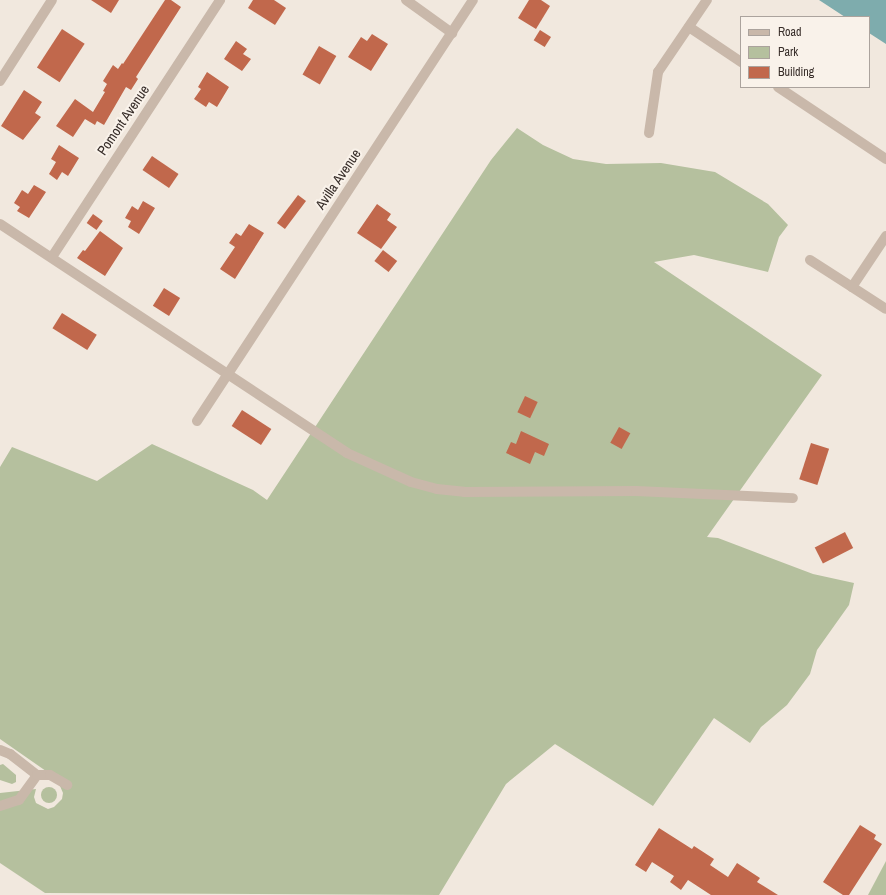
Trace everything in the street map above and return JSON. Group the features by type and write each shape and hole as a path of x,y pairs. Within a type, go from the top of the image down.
{"street":[{"path":"0,81 52,0"},
{"name":"Pomont Avenue","path":"52,257 220,0"},
{"path":"406,0 452,33"},
{"name":"Avilla Avenue","path":"197,421 473,0"},
{"path":"649,133 658,72 707,0"},
{"path":"689,27 740,61"},
{"path":"780,88 886,159"},
{"path":"0,224 347,453 411,482 437,489 464,492 636,491 793,498"},
{"path":"852,287 886,236"},
{"path":"810,260 886,309"},
{"path":"0,750 10,754 37,775 50,775 67,785"},
{"path":"0,806 19,800 37,775"}],"green space":[{"path":"517,128 543,145 573,159 606,164 661,163 715,172 768,204 788,225 779,237 768,272 694,255 654,262 822,375 707,537 718,538 813,574 854,583 849,605 817,650 810,674 787,705 761,727 750,743 714,718 653,806 555,744 506,784 439,895 45,893 0,863 0,793 36,789 34,797 36,803 48,809 54,807 62,799 63,793 60,786 66,785 0,739 0,467 12,447 97,481 152,444 253,490 267,500 491,160"},
{"path":"3,764 16,775 16,782 12,784 0,780 0,765"},
{"path":"46,787 52,787 57,792 55,801 52,803 46,803 41,798 41,792"},
{"path":"886,861 886,895 868,895"}],"water":[{"path":"819,0 886,0 886,44 870,34 870,16 843,16"}],"building":[{"path":"91,0 119,0 111,13"},
{"path":"165,0 171,0 181,7 136,77 138,79 131,90 126,87 104,125 97,121 95,125 85,119 73,137 56,126 75,99 93,112 105,92 103,91 107,84 103,81 113,65 118,69 122,63 123,64"},
{"path":"253,0 274,0 286,8 275,25 248,8"},
{"path":"529,0 541,0 550,6 536,29 518,18"},
{"path":"62,29 85,44 60,82 37,68"},
{"path":"540,30 551,37 545,47 534,40"},
{"path":"372,34 388,44 371,71 348,57 361,37 367,41"},
{"path":"236,41 247,49 243,54 251,59 242,71 224,59"},
{"path":"319,46 336,56 320,85 302,75"},
{"path":"207,72 229,87 217,107 209,102 206,107 194,99 201,89 198,87"},
{"path":"24,90 42,102 35,113 41,117 23,140 1,126"},
{"path":"59,145 79,158 68,176 62,172 57,180 49,174 56,162 51,159"},
{"path":"152,156 179,174 169,188 142,170"},
{"path":"34,185 46,192 29,218 17,211 20,207 14,203 22,190 28,194"},
{"path":"298,195 306,201 285,229 277,223"},
{"path":"143,201 155,208 139,234 128,227 131,221 125,218 132,206 138,210"},
{"path":"377,204 391,214 387,220 397,227 381,249 357,233"},
{"path":"93,214 103,221 97,230 87,223"},
{"path":"249,224 264,233 235,279 220,269 235,247 229,243 236,233 241,236"},
{"path":"100,231 123,248 105,276 77,258 83,250 85,251"},
{"path":"383,250 397,261 389,272 374,261"},
{"path":"164,288 180,298 169,316 153,306"},
{"path":"62,313 97,335 87,350 52,328"},
{"path":"525,396 538,402 530,418 517,412"},
{"path":"242,410 271,429 261,445 232,426"},
{"path":"619,427 630,433 622,449 610,443"},
{"path":"521,431 549,444 544,456 535,452 530,464 506,453 511,442 516,444"},
{"path":"811,443 829,449 817,485 799,479"},
{"path":"845,532 853,548 823,563 815,547"},
{"path":"860,825 876,835 874,839 882,844 849,895 843,895 823,882"},
{"path":"659,828 692,849 694,846 714,859 710,865 728,877 737,863 760,878 757,882 778,895 711,895 688,880 681,890 670,882 674,876 652,862 646,872 635,865"}]}
